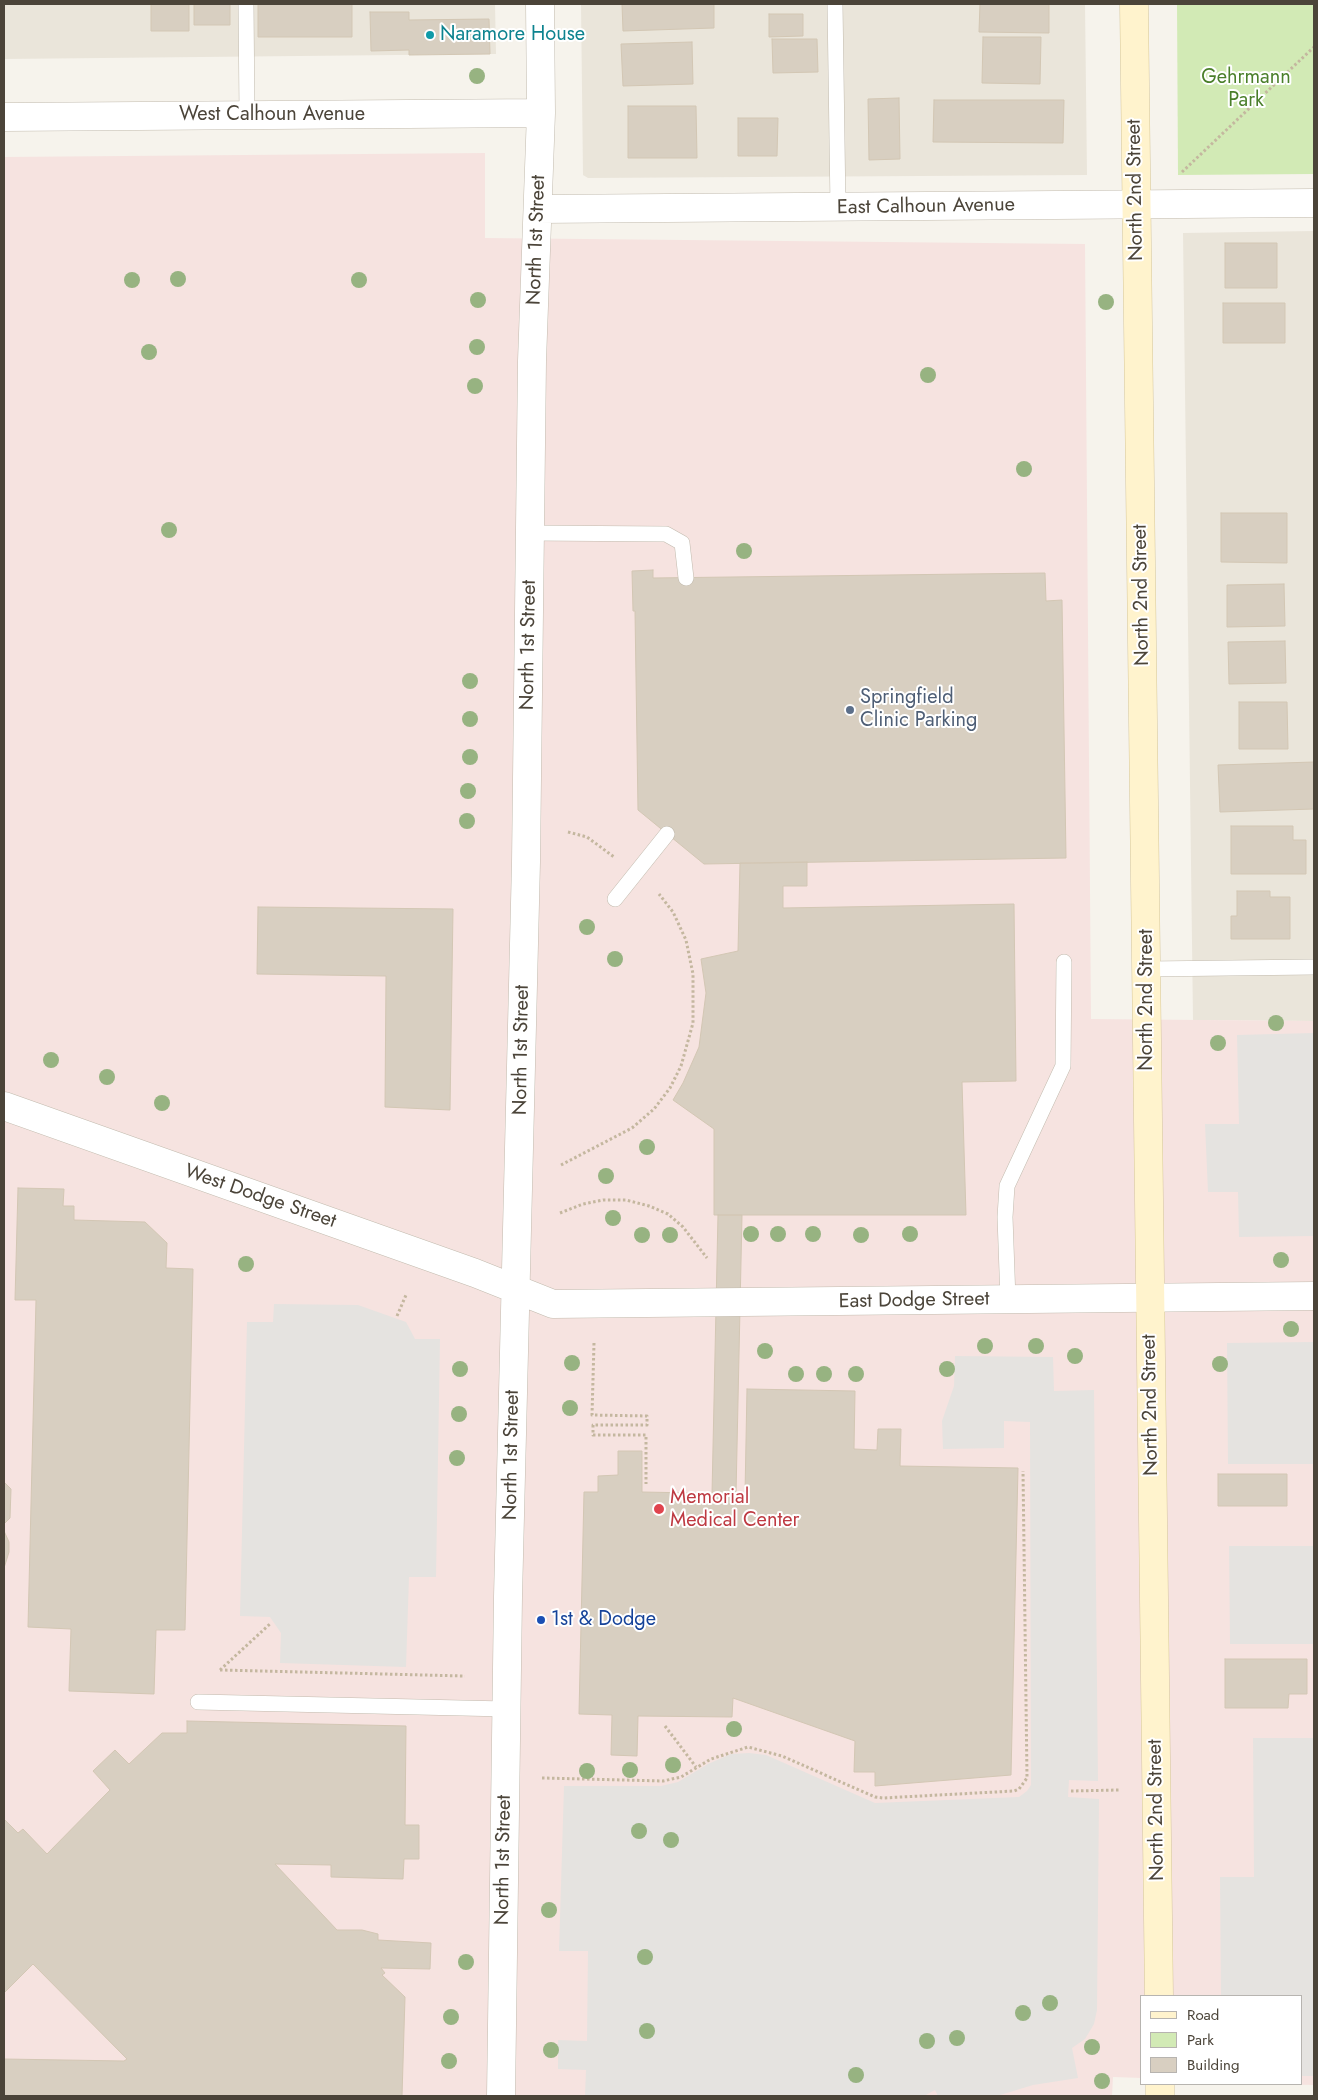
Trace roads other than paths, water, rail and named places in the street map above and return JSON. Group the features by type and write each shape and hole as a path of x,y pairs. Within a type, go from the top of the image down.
{"main road":[{"name":"North 2nd Street","path":"1134,4 1160,1995"}],"street":[{"name":"North 1st Street","path":"500,2096 506,1709 524,945 532,361 541,113 540,4"},
{"name":"West Calhoun Avenue","path":"4,117 541,113"},
{"name":"East Calhoun Avenue","path":"538,209 1314,204"},
{"name":"West Dodge Street","path":"4,1106 516,1289"},
{"name":"East Dodge Street","path":"516,1289 553,1304 1314,1296"}],"lane":[{"path":"246,4 247,115"},
{"path":"835,4 838,208"},
{"path":"530,533 666,534 682,543 686,578"},
{"path":"615,899 667,834"},
{"path":"1008,1300 1005,1217 1007,1186 1063,1066 1064,962"},
{"path":"1147,969 1314,967"},
{"path":"198,1702 506,1709"}],"place":[{"name":"Naramore House","path":"430,35"},
{"name":"Springfield Clinic Parking","path":"850,710"},
{"name":"Memorial Medical Center","path":"659,1509"},
{"name":"1st & Dodge","path":"541,1620"}],"park label":[{"name":"Gehrmann Park","path":"1246,90"}]}
